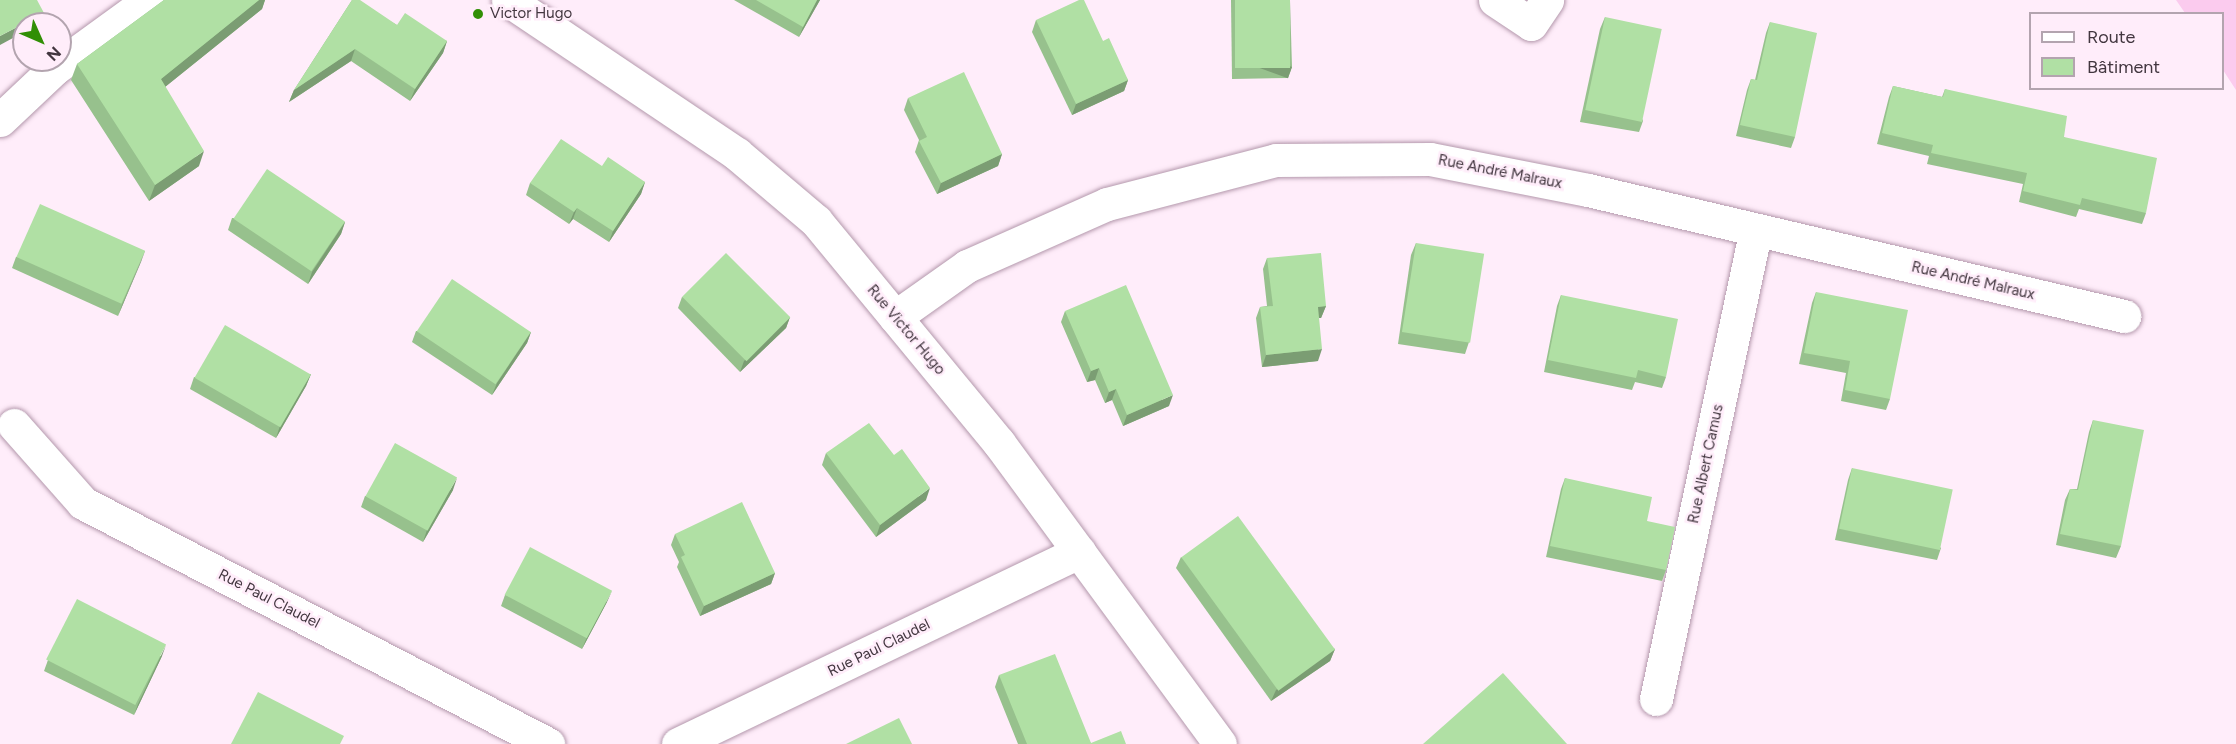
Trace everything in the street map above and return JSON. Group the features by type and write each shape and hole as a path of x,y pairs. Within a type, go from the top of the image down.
{"street":[{"path":"0,120 54,69 149,0"},
{"name":"Rue Victor Hugo","path":"508,0 737,154 816,221 999,443 1220,744"},
{"path":"1496,0 1531,24 1547,0"},
{"name":"Rue André Malraux","path":"896,318 967,266 1107,204 1276,160 1430,159 1588,190 2124,316"},
{"name":"Rue Albert Camus","path":"1656,699 1756,230"},
{"name":"Rue Paul Claudel","path":"14,424 83,503 548,744"},
{"name":"Rue Paul Claudel","path":"678,744 1079,552"}],"shaded area":[{"path":"2176,0 2236,0 2236,90 2224,72 2224,12 2184,12"}],"building":[{"path":"0,0 37,0 43,12 12,12 12,30 0,36"},
{"path":"164,0 259,0 161,79 204,151 155,185 77,64"},
{"path":"352,0 360,0 397,25 405,13 447,41 415,89 355,49 294,90"},
{"path":"756,0 817,0 803,27"},
{"path":"1079,0 1084,0 1103,41 1109,38 1128,80 1076,104 1036,20"},
{"path":"1235,0 1290,0 1290,68 1235,68"},
{"path":"1605,17 1662,29 1642,122 1585,110"},
{"path":"1770,22 1817,33 1795,137 1740,125 1751,79 1757,80"},
{"path":"964,72 1002,154 941,183 919,141 927,137 908,98"},
{"path":"1893,86 1943,97 1945,89 2067,116 2064,137 2157,158 2146,213 2082,198 2080,205 2023,191 2027,173 1931,153 1933,145 1882,133"},
{"path":"561,139 602,166 608,157 645,182 613,231 577,208 574,212 530,183"},
{"path":"267,169 345,222 311,271 233,219"},
{"path":"40,204 145,251 121,304 16,257"},
{"path":"1416,243 1484,254 1470,343 1402,332"},
{"path":"726,253 790,317 747,361 682,297"},
{"path":"1321,253 1326,306 1318,307 1322,349 1266,355 1260,307 1273,306 1267,258"},
{"path":"452,279 531,332 496,384 417,331"},
{"path":"1126,285 1173,395 1127,415 1116,389 1109,392 1099,368 1091,371 1065,311"},
{"path":"1816,292 1908,310 1890,399 1845,390 1850,361 1804,353"},
{"path":"1561,295 1678,319 1666,377 1638,370 1636,378 1548,360"},
{"path":"225,325 311,374 280,427 194,378"},
{"path":"2093,420 2144,430 2121,546 2060,534 2070,489 2078,490"},
{"path":"869,423 894,455 902,449 930,488 880,525 826,453"},
{"path":"395,443 457,477 428,531 365,496"},
{"path":"1852,468 1953,489 1940,550 1839,529"},
{"path":"1565,478 1652,497 1647,521 1675,527 1666,570 1550,546"},
{"path":"742,502 775,573 704,606 681,557 685,555 675,534"},
{"path":"1238,516 1335,649 1278,691 1181,557"},
{"path":"530,547 612,591 587,638 505,595"},
{"path":"77,599 166,644 135,705 46,660"},
{"path":"1055,654 1091,743 1121,731 1126,744 1027,744 999,675"},
{"path":"1503,673 1567,744 1423,744"},
{"path":"258,692 344,736 340,744 231,744"},
{"path":"899,718 912,744 846,744"}],"place":[{"name":"Victor Hugo","path":"478,14"}]}
